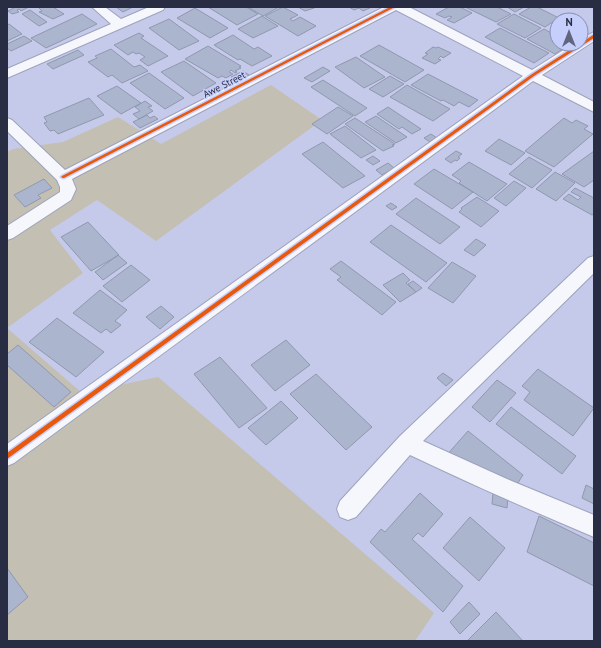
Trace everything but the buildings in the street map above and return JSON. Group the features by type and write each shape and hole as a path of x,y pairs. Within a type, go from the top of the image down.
{"street":[{"path":"98,7 120,25"},
{"path":"7,74 159,7"},
{"name":"Awe Street","path":"63,177 393,7"},
{"path":"400,7 594,108"},
{"path":"7,456 533,75 594,36"},
{"path":"7,122 63,177 69,188 69,192 66,196 7,234"},
{"path":"348,509 407,443 594,263"},
{"path":"407,443 502,488 537,501 594,526"}],"shaded area":[{"path":"271,85 322,120 156,241 97,200 50,230 83,273 7,328 7,152 13,149 63,142 118,117 161,144"},
{"path":"7,328 82,393 158,377 434,613 415,641 7,641"}],"cycle path":[{"path":"63,177 393,7"},
{"path":"7,456 533,75 594,36"}]}
